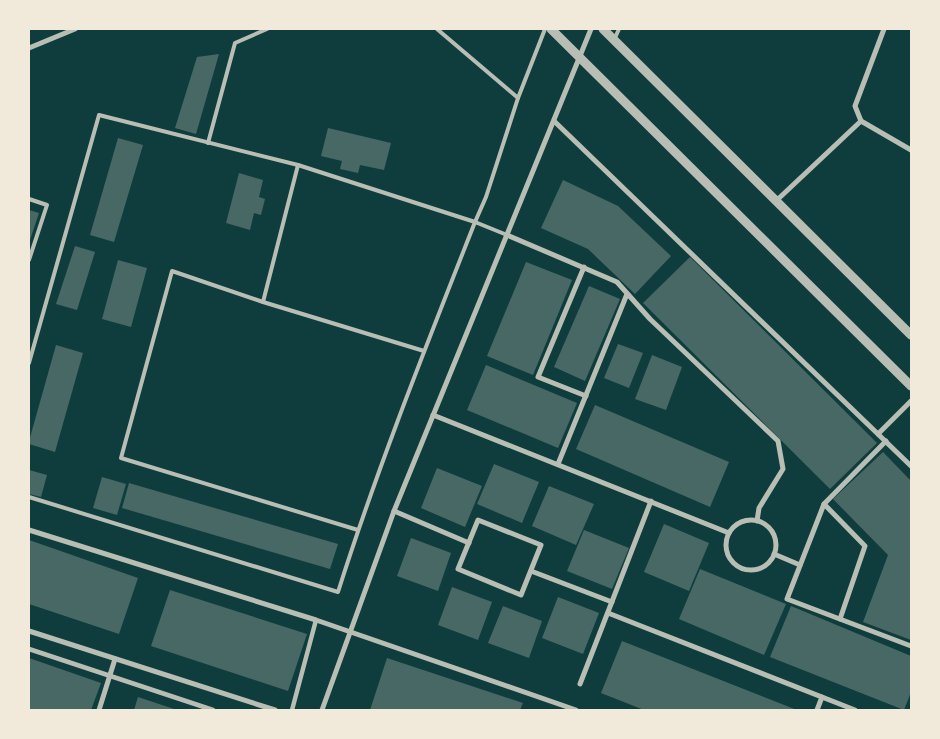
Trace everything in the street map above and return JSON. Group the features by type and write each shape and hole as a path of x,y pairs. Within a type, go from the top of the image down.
{"street":[{"path":"29,48 75,29"},
{"path":"551,29 911,386"},
{"path":"322,710 394,511 591,29"},
{"path":"603,29 911,335"},
{"path":"884,29 855,106 860,121 911,150"},
{"path":"554,121 911,466"},
{"path":"776,201 860,121"},
{"path":"507,235 617,282 627,294 778,441 783,469 759,508 757,521"},
{"path":"584,267 538,377 586,396"},
{"path":"558,464 627,294"},
{"path":"878,434 911,401"},
{"path":"433,415 729,533"},
{"path":"886,441 824,504 787,599 911,646"},
{"path":"580,684 651,501"},
{"path":"824,504 865,546 840,619"},
{"path":"394,511 469,543"},
{"path":"478,520 541,545 521,595 458,569 469,543 478,520"},
{"path":"757,521 771,530 776,545 774,554 764,566 747,570 740,567 728,556 726,540 729,533 741,522 757,521"},
{"path":"29,530 350,631 576,710"},
{"path":"774,554 800,565"},
{"path":"531,571 612,602"},
{"path":"608,613 855,710"},
{"path":"292,710 316,620"},
{"path":"29,631 276,710"},
{"path":"29,649 213,710"},
{"path":"99,710 115,659"},
{"path":"817,710 822,697"}],"lane":[{"path":"208,142 236,43 267,29"},
{"path":"437,29 518,98"},
{"path":"29,497 338,592 358,530 424,351 486,197 518,98 545,29"},
{"path":"614,40 619,29"},
{"path":"29,363 100,115 298,165 475,222 507,235"},
{"path":"263,302 298,165"},
{"path":"29,199 47,205 29,260"},
{"path":"358,530 121,458 172,271 263,302 424,351"}],"building":[{"path":"219,54 196,134 175,128 197,57"},
{"path":"328,128 391,143 384,170 360,165 358,173 340,169 342,161 321,156"},
{"path":"118,138 143,145 114,242 90,235"},
{"path":"239,173 263,180 259,197 265,199 261,215 254,213 250,230 226,223"},
{"path":"563,180 618,206 671,256 635,294 588,249 541,228"},
{"path":"29,210 39,213 29,243"},
{"path":"75,246 95,252 77,310 56,304"},
{"path":"690,257 877,443 830,489 643,303"},
{"path":"118,260 147,268 131,327 102,319"},
{"path":"526,262 572,280 533,375 487,356"},
{"path":"589,286 620,299 585,381 554,367"},
{"path":"618,344 643,353 629,388 604,378"},
{"path":"56,345 83,353 55,452 29,444 29,441"},
{"path":"652,355 682,367 666,410 635,399"},
{"path":"486,365 577,403 558,448 467,410"},
{"path":"595,405 729,462 710,507 576,449"},
{"path":"883,452 911,481 911,640 863,622 888,555 833,499"},
{"path":"494,464 539,482 522,523 477,504"},
{"path":"437,468 482,486 465,527 421,508"},
{"path":"29,470 47,475 41,497 29,494"},
{"path":"102,477 126,484 117,515 93,508"},
{"path":"129,483 338,544 330,569 122,508"},
{"path":"549,486 594,504 576,545 532,526"},
{"path":"664,524 709,543 689,591 644,572"},
{"path":"584,530 629,548 612,589 567,571"},
{"path":"411,538 451,553 438,591 397,576"},
{"path":"29,540 138,578 119,634 29,604"},
{"path":"700,569 786,604 764,655 679,619"},
{"path":"452,587 492,602 478,640 438,625"},
{"path":"170,590 307,634 288,691 151,646"},
{"path":"558,597 599,613 583,654 542,638"},
{"path":"503,606 542,621 529,658 488,643"},
{"path":"791,606 911,656 911,692 904,710 770,657"},
{"path":"622,641 797,710 644,710 601,693"},
{"path":"29,658 101,683 91,710 29,710"},
{"path":"387,658 523,703 520,710 370,710"},
{"path":"138,697 177,710 134,710"}]}
